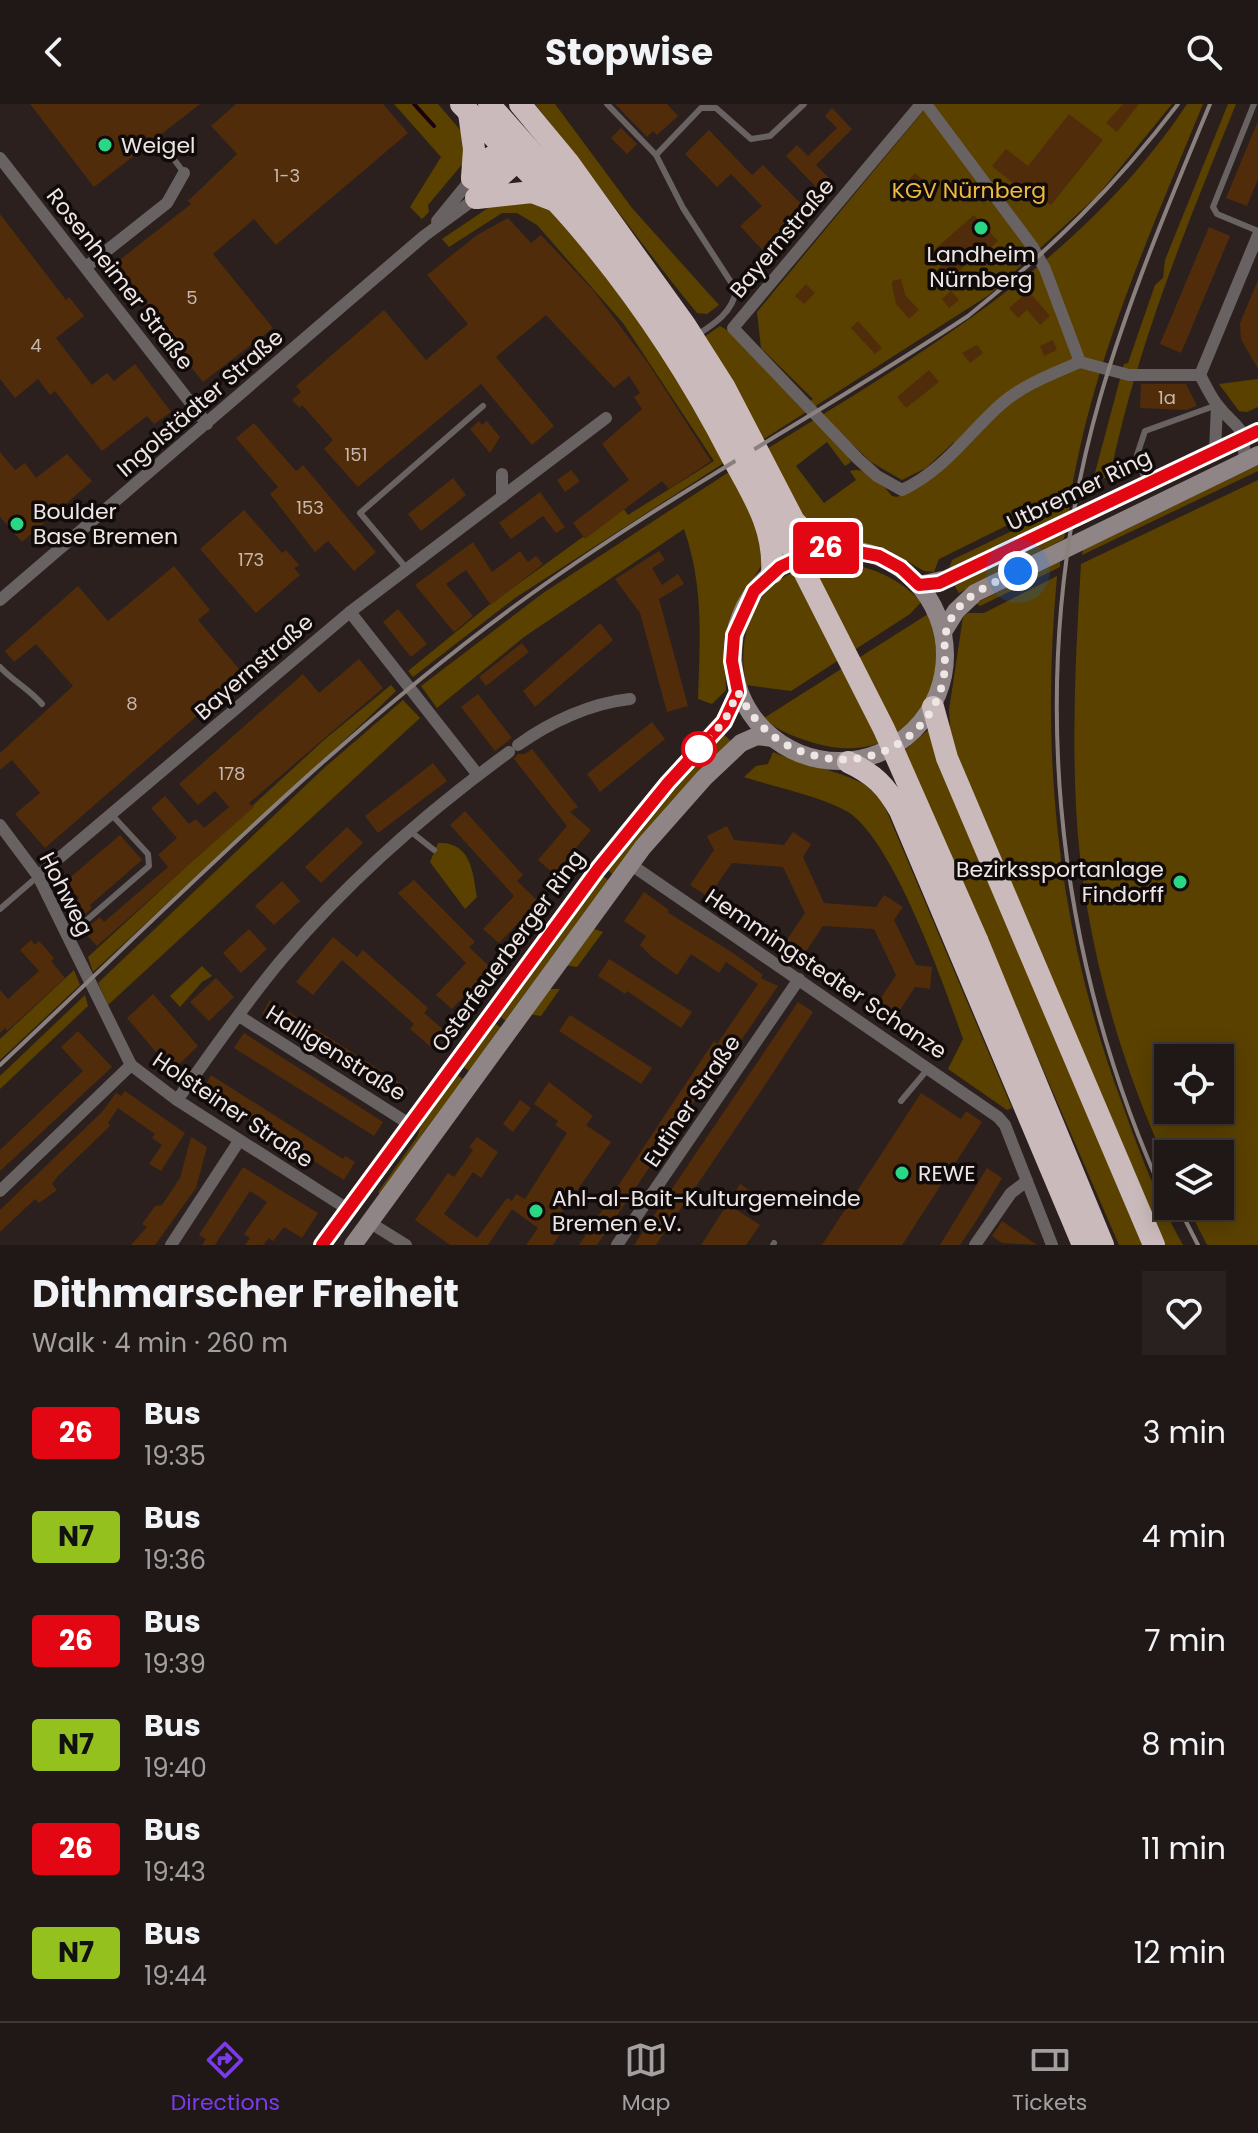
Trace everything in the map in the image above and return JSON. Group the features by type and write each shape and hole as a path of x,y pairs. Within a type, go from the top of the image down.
{"highway":[{"path":"473,107 582,231 663,336 700,394 762,511 774,546 772,573"},
{"path":"473,107 474,188"},
{"path":"473,107 558,179 615,249 675,334 723,412 878,717 977,940 1092,1212 1103,1245"},
{"path":"474,188 510,167 522,107"},
{"path":"522,107 568,162 693,338 725,388 794,521 812,539 832,547"},
{"path":"512,151 568,162"},
{"path":"474,188 532,192 553,200"},
{"path":"933,707 947,758 1154,1245"},
{"path":"848,762 871,772 886,786 900,811 1083,1245"},
{"path":"1092,1212 1111,1245"}],"main road":[{"name":"Utbremer Ring","path":"919,585 947,579 1252,434"},
{"name":"Utbremer Ring","path":"943,632 956,611 975,593 1251,458"},
{"path":"832,547 879,556 901,568 919,585 934,606 943,632 946,658 942,683 933,707 905,740 870,758 848,762 812,756 773,738 754,720 738,692 732,661 734,635 748,601 772,573 798,557 832,547"},
{"name":"Osterfeuerberger Ring","path":"322,1245 598,869 668,783 724,722 738,692"},
{"name":"Osterfeuerberger Ring","path":"353,1245 630,864 685,799 733,750 757,736 773,738"},
{"path":"453,1066 472,1080"},
{"path":"349,1210 369,1222"}],"street":[{"path":"924,104 1032,246 1045,269 1080,362 1129,375 1200,375"},
{"name":"Bayernstraße","path":"924,104 733,328 858,459 877,476 902,490 926,479 951,458 1000,405 1034,382 1080,362"},
{"name":"Rosenheimer Straße","path":"0,158 207,424"},
{"path":"86,267 167,203 184,173"},
{"name":"Ingolstädter Straße","path":"424,236 474,188"},
{"name":"Ingolstädter Straße","path":"0,600 424,236 474,188"},
{"path":"1200,375 1258,233"},
{"path":"1200,375 1217,405 1252,434 1251,458"},
{"path":"1215,451 1217,405"},
{"name":"Bayernstraße","path":"38,876 350,612 606,418"},
{"path":"502,474 502,497"},
{"path":"350,612 478,775"},
{"path":"177,1100 285,955 410,831 513,748 582,711 607,701 630,699"},
{"name":"Hohweg","path":"0,825 38,876 89,985"},
{"name":"Hemmingstedter Schanze","path":"630,864 998,1117 1005,1125 1027,1181"},
{"name":"Eutiner Straße","path":"617,1245 799,979"},
{"name":"Holsteiner Straße","path":"89,985 131,1065 177,1100 349,1210"},
{"name":"Halligenstraße","path":"239,1016 411,1125"},
{"path":"0,1191 131,1065"},
{"path":"171,1245 239,1141"},
{"path":"975,1245 1011,1193 1027,1181 1052,1245"},
{"path":"369,1222 406,1245"}],"lane":[{"path":"607,104 656,155 683,208 736,290 735,298 719,320 693,338"},
{"path":"656,155 700,106 716,106 751,139 770,136 804,104"},
{"path":"1254,104 1213,207 1217,214 1258,233"},
{"path":"165,147 184,173"},
{"path":"1146,484 1137,455 1145,431 1217,405"},
{"path":"407,569 360,513 483,406"},
{"path":"0,667 11,678 23,683 42,704"},
{"path":"64,933 88,919 149,866 148,854 112,815"},
{"path":"410,831 434,850"},
{"path":"0,909 38,876"},
{"path":"901,1101 928,1068"}],"green space":[{"path":"394,104 438,104 462,132 464,162 428,205 429,212 422,219 410,207 441,157"},
{"path":"535,104 555,104 632,208 719,305 707,314 697,313"},
{"name":"KGV Nürnberg","path":"929,104 1172,104 1098,195 989,295 761,441 704,337 720,326 734,334 803,406 813,399 761,348 757,312"},
{"path":"1187,104 1203,104 1109,344 1081,444 1071,494 939,559 934,572 924,571 888,550 810,529 765,450 882,377 996,300 1100,210 1146,160","holes":["829,422 871,462 902,480 926,468 954,442 956,457 897,497 892,496 874,477 857,470 850,471 856,480 824,503 796,466 827,442 845,466 851,462"]},
{"path":"1228,104 1236,104 1181,241 1148,334 1110,476 1092,484 1124,364 1128,363 1155,285 1163,278 1165,260"},
{"path":"503,198 528,198 551,208 658,344 730,459 515,598 413,677 408,671 489,605 623,508 628,515 714,461 623,323 537,225 517,213 502,213 449,247 442,239"},
{"path":"1258,379 1258,407 1247,412 1239,411 1219,384"},
{"path":"1258,465 1258,471 1082,555 1083,550"},
{"path":"732,470 763,539 761,566 732,612 724,638 726,690 712,704 698,699 698,592 684,529 524,637 437,708 421,686 543,593"},
{"name":"Bezirkssportanlage Findorff","path":"1258,480 1258,1245 1207,1245 1194,1220 1234,1220 1234,1140 1157,1140 1118,1036 1094,945 1080,853 1074,746 1081,564"},
{"path":"1070,503 1069,511 949,568 952,560"},
{"path":"1065,533 1064,539 959,593 954,585"},
{"path":"1060,561 1060,567 980,606 976,603"},
{"path":"838,562 884,574 921,602 910,614 791,691 746,685 743,661 745,638 760,599 774,584 792,573 813,565"},
{"path":"1057,576 1052,645 1053,779 1069,910 1101,1041 1154,1186 1154,1220 1170,1220 1183,1245 1163,1245 951,740 949,710 963,617 968,613 984,613"},
{"path":"928,614 935,644 935,672 928,697 915,719 896,735 873,745 845,748 800,738 764,718"},
{"path":"391,685 396,691 365,721 93,972 88,957 324,740"},
{"path":"403,700 420,718 108,1005 98,983 324,768"},
{"path":"928,730 1142,1245 1119,1245 905,750"},
{"path":"721,732 732,742 616,877 604,867"},
{"path":"773,752 854,779 879,793 1012,1108 1007,1110 948,1069 963,1039 916,916 882,852 865,828 837,806 744,777 756,766 768,764"},
{"path":"438,843 458,848 469,861 477,897 465,909 430,862"},
{"path":"599,873 612,883 509,1023 496,1014"},
{"path":"591,928 603,932 577,967 564,965"},
{"path":"202,966 212,976 202,982 180,1007 170,996"},
{"path":"74,970 80,985 0,1060 0,1039"},
{"path":"547,989 560,989 541,1016 529,1014"},
{"path":"85,995 88,1006 0,1089 0,1076"},
{"path":"491,1020 504,1030 472,1073 459,1064"},
{"path":"454,1074 464,1079 383,1196 378,1192 417,1137 425,1115"}],"building":[{"name":"Weigel","path":"30,104 200,104 94,187"},
{"path":"236,104 383,104 408,133 276,245 254,219 213,254 273,328 203,382 112,266 191,204 188,201 237,154 211,126"},
{"path":"615,104 667,104 678,116 657,135 653,131 647,137"},
{"path":"1123,104 1139,104 1117,132 1106,123"},
{"path":"832,108 852,129 816,165 829,178 818,189 786,156 797,145 808,156 837,128 825,116"},
{"path":"1069,114 1103,140 1051,205 1029,187 1019,199 1008,191 1014,184 992,166 1006,149 1028,166"},
{"path":"1258,121 1258,179 1247,206 1226,198"},
{"path":"621,128 637,144 627,154 611,138"},
{"path":"709,130 752,175 763,165 809,212 766,254 740,226 762,206 731,174 717,187 685,154"},
{"path":"915,173 924,181 903,203 895,195"},
{"path":"0,214 66,300 69,297 84,316 56,338 92,385 107,373 114,381 135,364 171,412 154,424 147,416 102,451 55,391 50,395 38,379 15,398 0,379"},
{"path":"974,215 998,241 979,258 976,255 943,287 936,279 944,273 939,268 947,260 936,248"},
{"path":"508,218 531,243 541,235 593,290 648,363 711,461 669,489 662,481 585,539 573,523 629,480 602,444 642,409 634,397 640,393 629,376 614,388 546,315 496,357 554,426 532,445 481,384 358,487 324,449 333,440 302,405 300,408 292,400 301,392 296,386 384,310 426,360 468,324 427,275 477,235"},
{"path":"1209,227 1230,236 1181,353 1160,344"},
{"path":"901,279 905,295 919,310 909,319 896,304 892,285 892,281"},
{"path":"1258,280 1258,369 1241,339 1240,323"},
{"path":"806,284 815,293 804,304 795,296"},
{"path":"951,291 959,300 949,308 942,299"},
{"path":"1025,294 1031,294 1050,316 1040,325 1027,310 1018,318 1009,308"},
{"path":"858,321 882,348 875,354 851,328"},
{"path":"1053,340 1057,350 1044,356 1040,346"},
{"path":"977,345 983,353 970,363 962,353"},
{"path":"929,370 939,382 906,408 897,397"},
{"path":"1141,384 1186,384 1197,406 1186,410 1140,408"},
{"path":"479,421 482,425 487,421 500,437 490,453 470,429"},
{"path":"254,423 296,471 303,465 376,552 354,571 328,541 315,552 270,494 278,487 236,438"},
{"path":"0,452 15,470 25,463 36,478 67,454 92,481 22,542 0,517"},
{"path":"571,470 580,481 565,492 557,480"},
{"path":"453,478 466,495 421,531 408,514"},
{"path":"540,492 565,527 556,533 543,516 511,539 499,523"},
{"path":"244,510 282,553 286,550 299,565 294,568 300,575 256,613 200,549"},
{"path":"473,542 492,572 520,551 528,562 536,556 543,564 491,605 466,570 446,584 473,616 454,632 415,585"},
{"path":"659,551 665,560 652,568 662,585 678,574 684,584 659,599 688,706 667,712 640,613 615,579"},
{"path":"174,566 210,610 198,620 244,675 45,848 15,814 40,793 12,760 0,770 0,753 73,686 36,644 14,662 5,651 78,586 108,621"},
{"path":"398,609 427,644 411,657 383,622"},
{"path":"600,623 613,640 535,707 523,691"},
{"path":"522,643 529,652 486,686 479,677"},
{"path":"359,659 383,688 249,803 254,807 97,946 83,931 100,917 104,922 168,867 158,855 177,838 151,808 165,796 189,824 196,819 204,828 229,807 215,791 198,805 179,784 303,674 319,693"},
{"path":"478,694 512,738 495,751 461,707"},
{"path":"652,722 665,739 600,792 587,774"},
{"path":"532,749 578,807 570,812 591,830 554,874 538,860 567,826 514,759 518,754"},
{"path":"433,763 447,781 378,833 365,816"},
{"path":"465,811 523,875 517,881 539,902 499,943 483,929 514,896 450,825"},
{"path":"727,826 734,840 784,845 793,832 811,844 803,857 824,903 876,907 884,895 903,907 894,920 916,965 932,967 930,989 915,987 892,1022 873,1010 896,975 874,929 823,926 800,960 782,947 805,913 783,867 732,863 708,897 690,885 714,850 707,836"},
{"path":"347,827 363,843 321,883 305,867"},
{"path":"120,835 142,860 90,905 92,908 85,914 75,902 79,898 65,882"},
{"path":"414,880 475,942 469,947 491,968 452,1009 436,995 466,963 398,893"},
{"path":"282,881 300,901 274,925 255,906"},
{"path":"644,892 669,910 667,912 763,975 761,978 778,986 734,1051 730,1048 597,1245 579,1245 714,1041 717,1044 758,984 726,962 719,973 691,954 677,975 652,957 640,945 646,936 624,921"},
{"path":"249,929 267,949 241,973 223,953"},
{"path":"333,937 357,957 363,950 428,1008 424,1013 445,1031 431,1047 410,1029 414,1024 342,960 313,995 296,982"},
{"path":"31,940 35,945 39,941 54,958 51,961 65,978 7,1031 5,1028 0,1033 0,990 8,999 39,971 20,950"},
{"path":"609,959 692,1012 681,1028 627,991 625,994 598,976"},
{"path":"216,978 234,997 209,1021 190,1002"},
{"path":"153,994 198,1046 172,1071 127,1018"},
{"path":"270,1000 408,1088 399,1102 262,1014"},
{"path":"798,1002 813,1012 761,1091 656,1245 634,1245"},
{"path":"570,1015 652,1068 641,1084 559,1031"},
{"path":"78,1031 112,1067 0,1171 0,1150 83,1071 61,1047"},
{"path":"244,1033 383,1122 374,1136 234,1048"},
{"path":"211,1075 343,1159 345,1156 355,1162 344,1180 202,1091"},
{"path":"549,1082 593,1116 586,1125 611,1142 555,1222 564,1228 553,1245 526,1245 538,1228 512,1209 488,1245 450,1245 415,1220 448,1173 454,1177 473,1150 469,1147 477,1137 498,1152 481,1178 473,1172 444,1214 477,1238 507,1198 512,1201 516,1194 525,1199 567,1133 555,1125 558,1121 534,1104"},
{"path":"125,1091 185,1133 161,1171 149,1164 162,1145 152,1138 155,1134 118,1108 108,1123 110,1126 52,1184 57,1190 39,1203 35,1199 0,1232 0,1210 102,1112 116,1093 121,1096"},
{"path":"921,1093 961,1119 966,1111 982,1122 902,1245 822,1245"},
{"path":"520,1100 531,1108 513,1132 503,1124"},
{"path":"191,1137 207,1147 196,1188 155,1245 131,1245 147,1227 142,1224 155,1206 162,1205 180,1178"},
{"path":"243,1167 318,1213 302,1238 284,1227 273,1241 269,1238 263,1245 245,1245 250,1238 244,1234 267,1202 250,1191 215,1245 202,1245 206,1239 199,1235"},
{"path":"987,1168 1002,1178 978,1218 960,1245 940,1245"},
{"path":"740,1184 750,1191 737,1210 760,1225 746,1245 701,1245"},
{"path":"1002,1221 1037,1245 1002,1243 992,1236"}],"waterway":[{"path":"414,104 434,126"}],"railway":[{"path":"0,1065 251,827 447,657 626,529 968,316 1080,217 1178,104"},
{"path":"1154,1171 1128,1108 1097,1010 1075,909 1061,808 1057,705 1062,602 1076,500 1100,398 1137,286 1210,104"},
{"path":"1185,1220 1198,1245"}],"bus line":[{"name":"26","path":"322,1245 367,1188 598,869 668,783 724,722 738,692 732,661 734,635 754,591 772,573 798,557 832,547 879,556 901,568 919,585 939,583 1258,431"}],"place":[{"name":"Weigel","path":"105,145"},
{"name":"Landheim Nürnberg","path":"981,228"},
{"name":"Boulder Base Bremen","path":"17,524"},
{"name":"Bezirkssportanlage Findorff","path":"1180,882"},
{"name":"REWE","path":"902,1173"},
{"name":"Ahl-al-Bait-Kulturgemeinde Bremen e.V.","path":"536,1211"}],"route":[{"path":"699,749 724,722 738,692 754,720 773,738 812,756 848,762 887,751 905,740 933,707 942,683 946,658 943,632 956,611 975,593 1018,571"}]}
